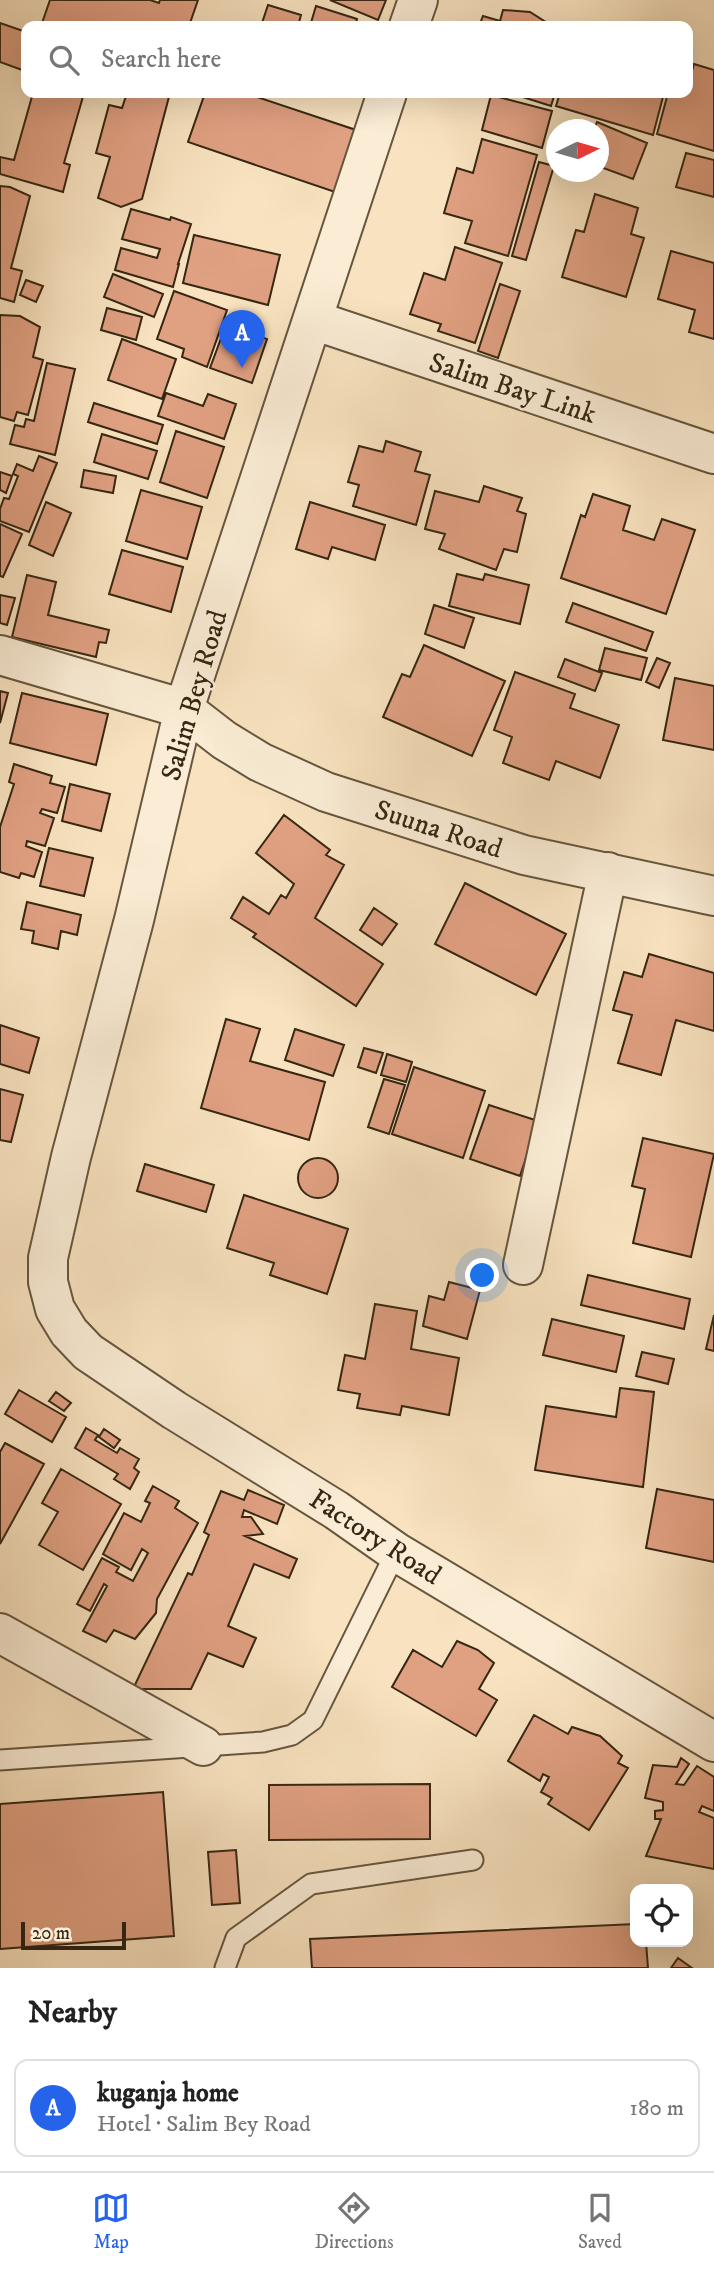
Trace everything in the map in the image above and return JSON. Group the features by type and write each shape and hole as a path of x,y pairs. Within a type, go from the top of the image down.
{"street":[{"path":"411,21 418,0"},
{"name":"Salim Bey Road","path":"55,1309 48,1282 48,1258 71,1157 134,920 184,709 385,98"},
{"name":"Salim Bay Link","path":"313,320 714,454"},
{"path":"0,655 184,709"},
{"name":"Suuna Road","path":"184,709 224,740 260,762 326,792 524,855 714,896"},
{"path":"523,1265 608,873"},
{"name":"Factory Road","path":"55,1309 69,1332 88,1352 174,1410 336,1510 396,1552 714,1742"},
{"path":"0,1633 203,1746"}],"lane":[{"path":"0,1760 203,1746 273,1740 292,1735 313,1720 396,1552"},
{"path":"225,1968 236,1938 311,1884 473,1860"}],"building":[{"path":"50,0 150,0 159,3 160,0 198,0 191,21 43,21"},
{"path":"330,0 386,0 378,20"},
{"path":"268,5 301,15 299,21 263,21"},
{"path":"316,6 357,19 356,21 312,21"},
{"path":"503,10 530,12 544,21 500,21"},
{"path":"483,16 500,21 481,21"},
{"path":"0,23 21,30 21,70 0,62"},
{"path":"694,64 714,70 714,151 657,134 667,98 693,98"},
{"path":"32,98 83,98 64,163 70,165 63,192 0,174 0,157 14,160"},
{"path":"125,98 169,98 142,199 121,207 98,198 110,157 96,153 109,105 122,108"},
{"path":"203,98 260,98 356,130 335,192 188,142"},
{"path":"490,98 502,98 552,111 550,119 546,119 542,148 482,130"},
{"path":"526,98 553,98 551,106"},
{"path":"558,98 663,98 653,135 609,122 609,119 599,119 556,106"},
{"path":"609,127 647,143 633,179 609,170"},
{"path":"482,139 537,155 508,256 465,243 472,221 444,213 457,168 473,173"},
{"path":"686,153 714,160 714,197 676,187"},
{"path":"539,162 546,164 546,182 549,182 526,260 512,256"},
{"path":"0,186 10,187 30,196 11,268 22,271 14,302 0,298"},
{"path":"595,194 638,208 631,234 644,238 626,297 562,277 576,230 584,232"},
{"path":"131,209 191,224 173,287 115,270 121,248 157,258 160,249 122,239"},
{"path":"194,235 280,255 268,305 183,283"},
{"path":"455,247 502,263 475,343 438,331 441,324 410,314 424,273 445,280"},
{"path":"671,251 714,263 714,339 689,332 695,310 658,299"},
{"path":"113,274 163,294 154,317 104,297"},
{"path":"26,280 43,286 36,302 20,295"},
{"path":"500,284 520,291 498,358 478,351"},
{"path":"174,291 227,310 207,367 182,357 184,349 157,339"},
{"path":"107,308 142,317 136,340 101,330"},
{"path":"0,315 20,316 40,327 33,357 43,360 28,415 17,412 14,421 0,417"},
{"path":"226,325 267,339 252,383 210,368"},
{"path":"122,339 176,359 162,399 108,380"},
{"path":"47,363 75,369 55,455 10,444 15,425 24,427 26,419 34,421"},
{"path":"166,393 203,406 208,394 236,404 224,439 158,416"},
{"path":"94,403 163,425 157,444 88,422"},
{"path":"176,431 224,447 207,498 160,482"},
{"path":"102,434 157,451 148,479 94,462"},
{"path":"386,441 421,452 415,471 430,475 416,525 353,506 359,485 348,482 359,446 383,452"},
{"path":"39,456 57,463 29,532 0,521 0,509 4,498 9,499 18,476 13,474 17,464 33,471"},
{"path":"84,470 116,476 113,493 81,487"},
{"path":"0,472 12,476 6,493 0,490"},
{"path":"484,486 522,498 517,511 526,514 517,552 504,549 496,570 439,549 445,534 425,529 435,491 479,502"},
{"path":"141,490 202,507 187,559 126,541"},
{"path":"593,494 630,506 623,530 654,540 662,519 695,530 666,614 561,578 581,515 585,517"},
{"path":"46,502 71,513 53,556 29,545"},
{"path":"310,502 385,525 375,560 332,547 328,559 296,549"},
{"path":"0,524 22,534 3,577 0,576"},
{"path":"122,550 183,567 171,612 109,594"},
{"path":"457,574 483,580 485,574 529,585 520,624 449,606"},
{"path":"27,575 56,582 48,615 109,630 106,643 99,642 96,657 12,637"},
{"path":"0,595 15,598 7,625 0,623"},
{"path":"573,603 653,632 646,651 566,622"},
{"path":"434,605 474,618 464,648 425,634"},
{"path":"424,645 505,681 472,756 383,717 402,674 410,677"},
{"path":"605,648 647,658 641,680 599,670"},
{"path":"657,658 670,663 659,688 646,682"},
{"path":"565,659 602,673 595,691 558,677"},
{"path":"515,672 575,694 570,708 619,725 600,778 556,761 549,780 503,763 512,737 494,730"},
{"path":"675,678 714,686 714,750 663,740"},
{"path":"0,691 8,693 0,723"},
{"path":"22,693 108,714 96,765 10,743"},
{"path":"14,764 52,776 50,783 65,787 57,813 42,809 40,813 54,818 45,846 27,841 26,846 42,852 34,877 21,873 19,878 0,872 0,827 14,784 9,782"},
{"path":"70,784 110,794 101,831 62,821"},
{"path":"284,815 330,850 326,855 344,865 315,918 383,964 356,1006 253,937 256,934 231,918 243,897 269,914 281,895 286,898 294,884 256,853"},
{"path":"49,848 93,858 84,896 40,886"},
{"path":"465,883 566,934 536,995 435,944"},
{"path":"27,902 81,915 77,935 61,931 58,949 32,943 34,931 21,929"},
{"path":"374,908 397,924 382,945 360,930"},
{"path":"649,954 714,973 714,1031 676,1020 661,1075 618,1063 632,1015 613,1010 624,972 642,977"},
{"path":"226,1019 260,1029 250,1061 325,1082 309,1140 201,1108"},
{"path":"0,1025 39,1038 29,1073 0,1064"},
{"path":"295,1029 344,1045 333,1076 285,1060"},
{"path":"364,1048 383,1053 376,1073 358,1067"},
{"path":"387,1054 412,1062 406,1082 381,1075"},
{"path":"414,1067 485,1091 463,1158 392,1134"},
{"path":"384,1079 405,1085 389,1134 368,1127"},
{"path":"0,1089 23,1095 11,1142 0,1140"},
{"path":"489,1105 538,1121 520,1176 470,1159"},
{"path":"643,1138 714,1154 691,1257 633,1243 645,1189 632,1186"},
{"path":"318,1158 332,1164 338,1178 332,1192 318,1198 304,1192 298,1178 304,1164"},
{"path":"145,1164 214,1185 206,1212 137,1191"},
{"path":"244,1195 348,1229 327,1294 270,1275 274,1263 227,1248"},
{"path":"588,1275 690,1299 684,1329 581,1305"},
{"path":"449,1282 480,1290 467,1339 423,1326 429,1296 444,1300"},
{"path":"375,1304 417,1311 411,1349 459,1358 449,1415 402,1406 400,1415 357,1408 360,1394 338,1390 345,1355 365,1359"},
{"path":"714,1315 714,1351 706,1349"},
{"path":"552,1319 624,1336 616,1372 543,1355"},
{"path":"642,1352 674,1359 668,1384 636,1376"},
{"path":"620,1388 654,1392 643,1487 535,1470 546,1406 616,1417"},
{"path":"19,1390 66,1417 52,1442 5,1414"},
{"path":"56,1392 71,1403 64,1411 49,1401"},
{"path":"86,1428 98,1435 95,1440 117,1453 120,1448 139,1459 134,1468 139,1472 130,1489 114,1479 118,1474 75,1448"},
{"path":"104,1429 120,1440 114,1448 99,1437"},
{"path":"5,1443 44,1464 0,1544 0,1452"},
{"path":"61,1469 121,1504 83,1570 39,1545 58,1512 42,1503"},
{"path":"153,1486 179,1501 175,1508 198,1523 157,1599 156,1613 135,1639 114,1630 106,1642 83,1631 107,1586 104,1584 90,1611 77,1604 102,1558 119,1567 116,1572 133,1581 148,1553 142,1549 131,1570 103,1554 124,1513 141,1522 150,1503 145,1501"},
{"path":"657,1489 714,1500 714,1562 646,1548"},
{"path":"248,1490 284,1505 277,1524 244,1510 242,1517 251,1517 263,1534 245,1536 297,1559 289,1578 254,1564 228,1626 256,1638 243,1667 208,1653 191,1689 133,1689 188,1573 192,1575 209,1535 204,1532 221,1491 244,1500"},
{"path":"457,1641 478,1650 494,1663 479,1689 497,1700 476,1736 392,1687 413,1650 442,1667"},
{"path":"534,1715 568,1734 572,1727 600,1736 622,1756 618,1763 628,1768 589,1830 548,1804 552,1798 541,1792 549,1777 543,1774 540,1781 508,1761"},
{"path":"681,1758 689,1764 676,1784 684,1785 697,1766 714,1777 714,1811 702,1806 699,1812 714,1818 714,1869 646,1856 661,1819 655,1819 655,1811 663,1810 663,1802 645,1798 653,1765 677,1767"},
{"path":"430,1784 430,1839 269,1840 269,1785"},
{"path":"163,1792 174,1936 0,1949 0,1804"},
{"path":"236,1850 240,1903 212,1905 208,1852"},
{"path":"630,1924 630,1947 646,1947 648,1968 312,1968 310,1939"},
{"path":"678,1958 692,1968 671,1968"}],"place":[{"name":"kuganja home","path":"242,368"}]}
